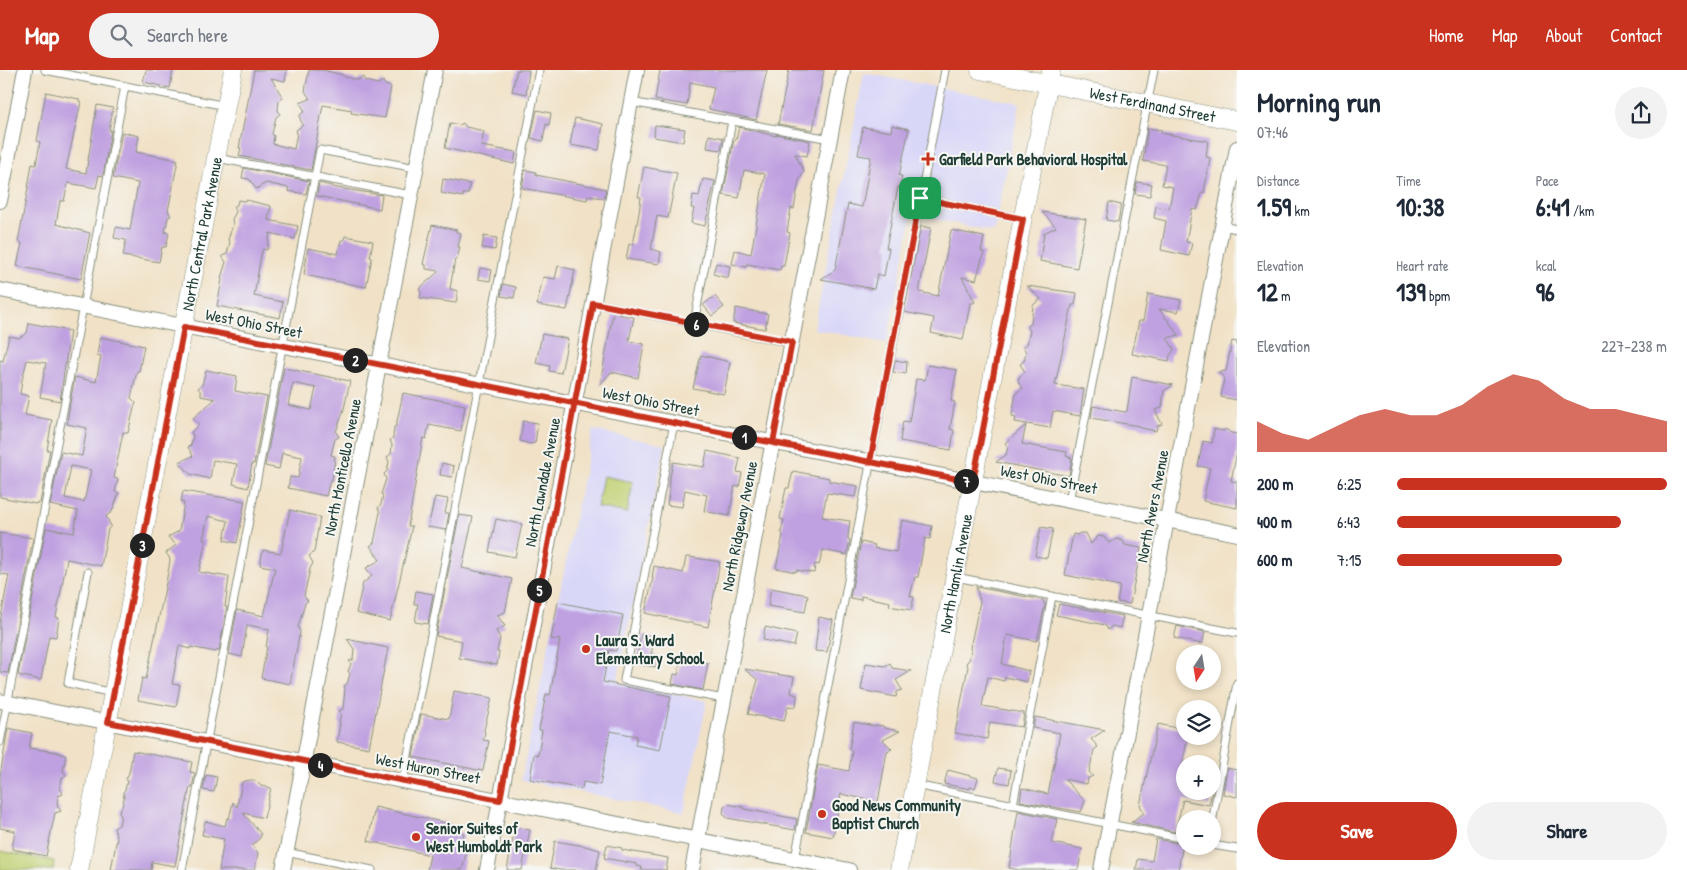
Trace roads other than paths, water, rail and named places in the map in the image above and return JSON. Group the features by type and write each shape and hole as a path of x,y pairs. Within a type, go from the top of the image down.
{"street":[{"path":"0,201 25,70"},
{"name":"North Central Park Avenue","path":"79,870 233,70"},
{"name":"North Monticello Avenue","path":"283,870 435,70"},
{"name":"North Lawndale Avenue","path":"487,870 637,70"},
{"name":"North Ridgeway Avenue","path":"692,870 843,70"},
{"name":"West Ferdinand Street","path":"980,70 1050,77 1148,103 1237,121"},
{"name":"North Hamlin Avenue","path":"899,870 1050,77"},
{"name":"North Avers Avenue","path":"1101,870 1237,148"},
{"name":"West Ohio Street","path":"0,290 1237,534"},
{"name":"West Huron Street","path":"4,701 849,870"}],"lane":[{"path":"45,70 226,106"},
{"path":"403,781 539,70"},
{"path":"795,859 945,70"},
{"path":"1069,501 1154,70"},
{"path":"0,742 4,701 84,307 125,86"},
{"path":"631,102 830,139"},
{"path":"694,323 732,121"},
{"path":"182,870 320,150 416,168"},
{"path":"216,158 411,195"},
{"path":"920,198 1023,219"},
{"path":"1222,226 1237,229"},
{"path":"593,303 792,342"},
{"path":"674,423 624,680 724,699"},
{"path":"88,572 68,683 113,693"},
{"path":"955,576 1237,633"},
{"path":"1013,805 1052,596"},
{"path":"1214,810 1237,683"},
{"path":"915,785 1176,837"},
{"path":"1221,847 1237,850"},
{"path":"286,852 372,870"}],"place":[{"name":"Garfield Park Behavioral Hospital","path":"928,159"},
{"name":"Laura S. Ward Elementary School","path":"586,649"},
{"name":"Good News Community Baptist Church","path":"822,814"},
{"name":"Senior Suites of West Humboldt Park","path":"416,837"}]}
